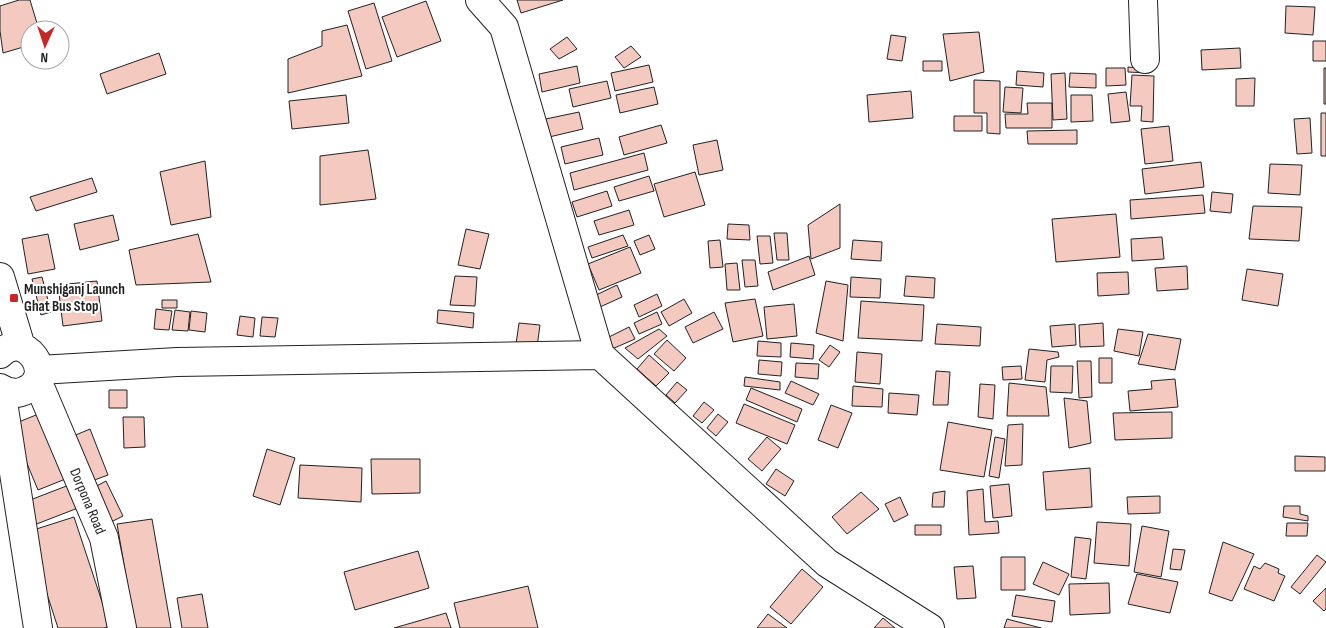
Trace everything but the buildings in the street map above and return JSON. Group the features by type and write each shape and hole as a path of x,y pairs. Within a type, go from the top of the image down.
{"main road":[{"path":"480,0 504,27 600,355 827,563 930,628"},
{"path":"1144,0 1145,60"},
{"path":"0,277 11,350"},
{"name":"Dorpona Road","path":"11,350 30,352 37,360 38,375 104,538 122,628"},
{"path":"0,388 11,393 21,393 30,388 38,375 176,362 600,355"},
{"path":"0,388 38,628"}],"place":[{"name":"Munshiganj Launch Ghat Bus Stop","path":"14,298"}]}
